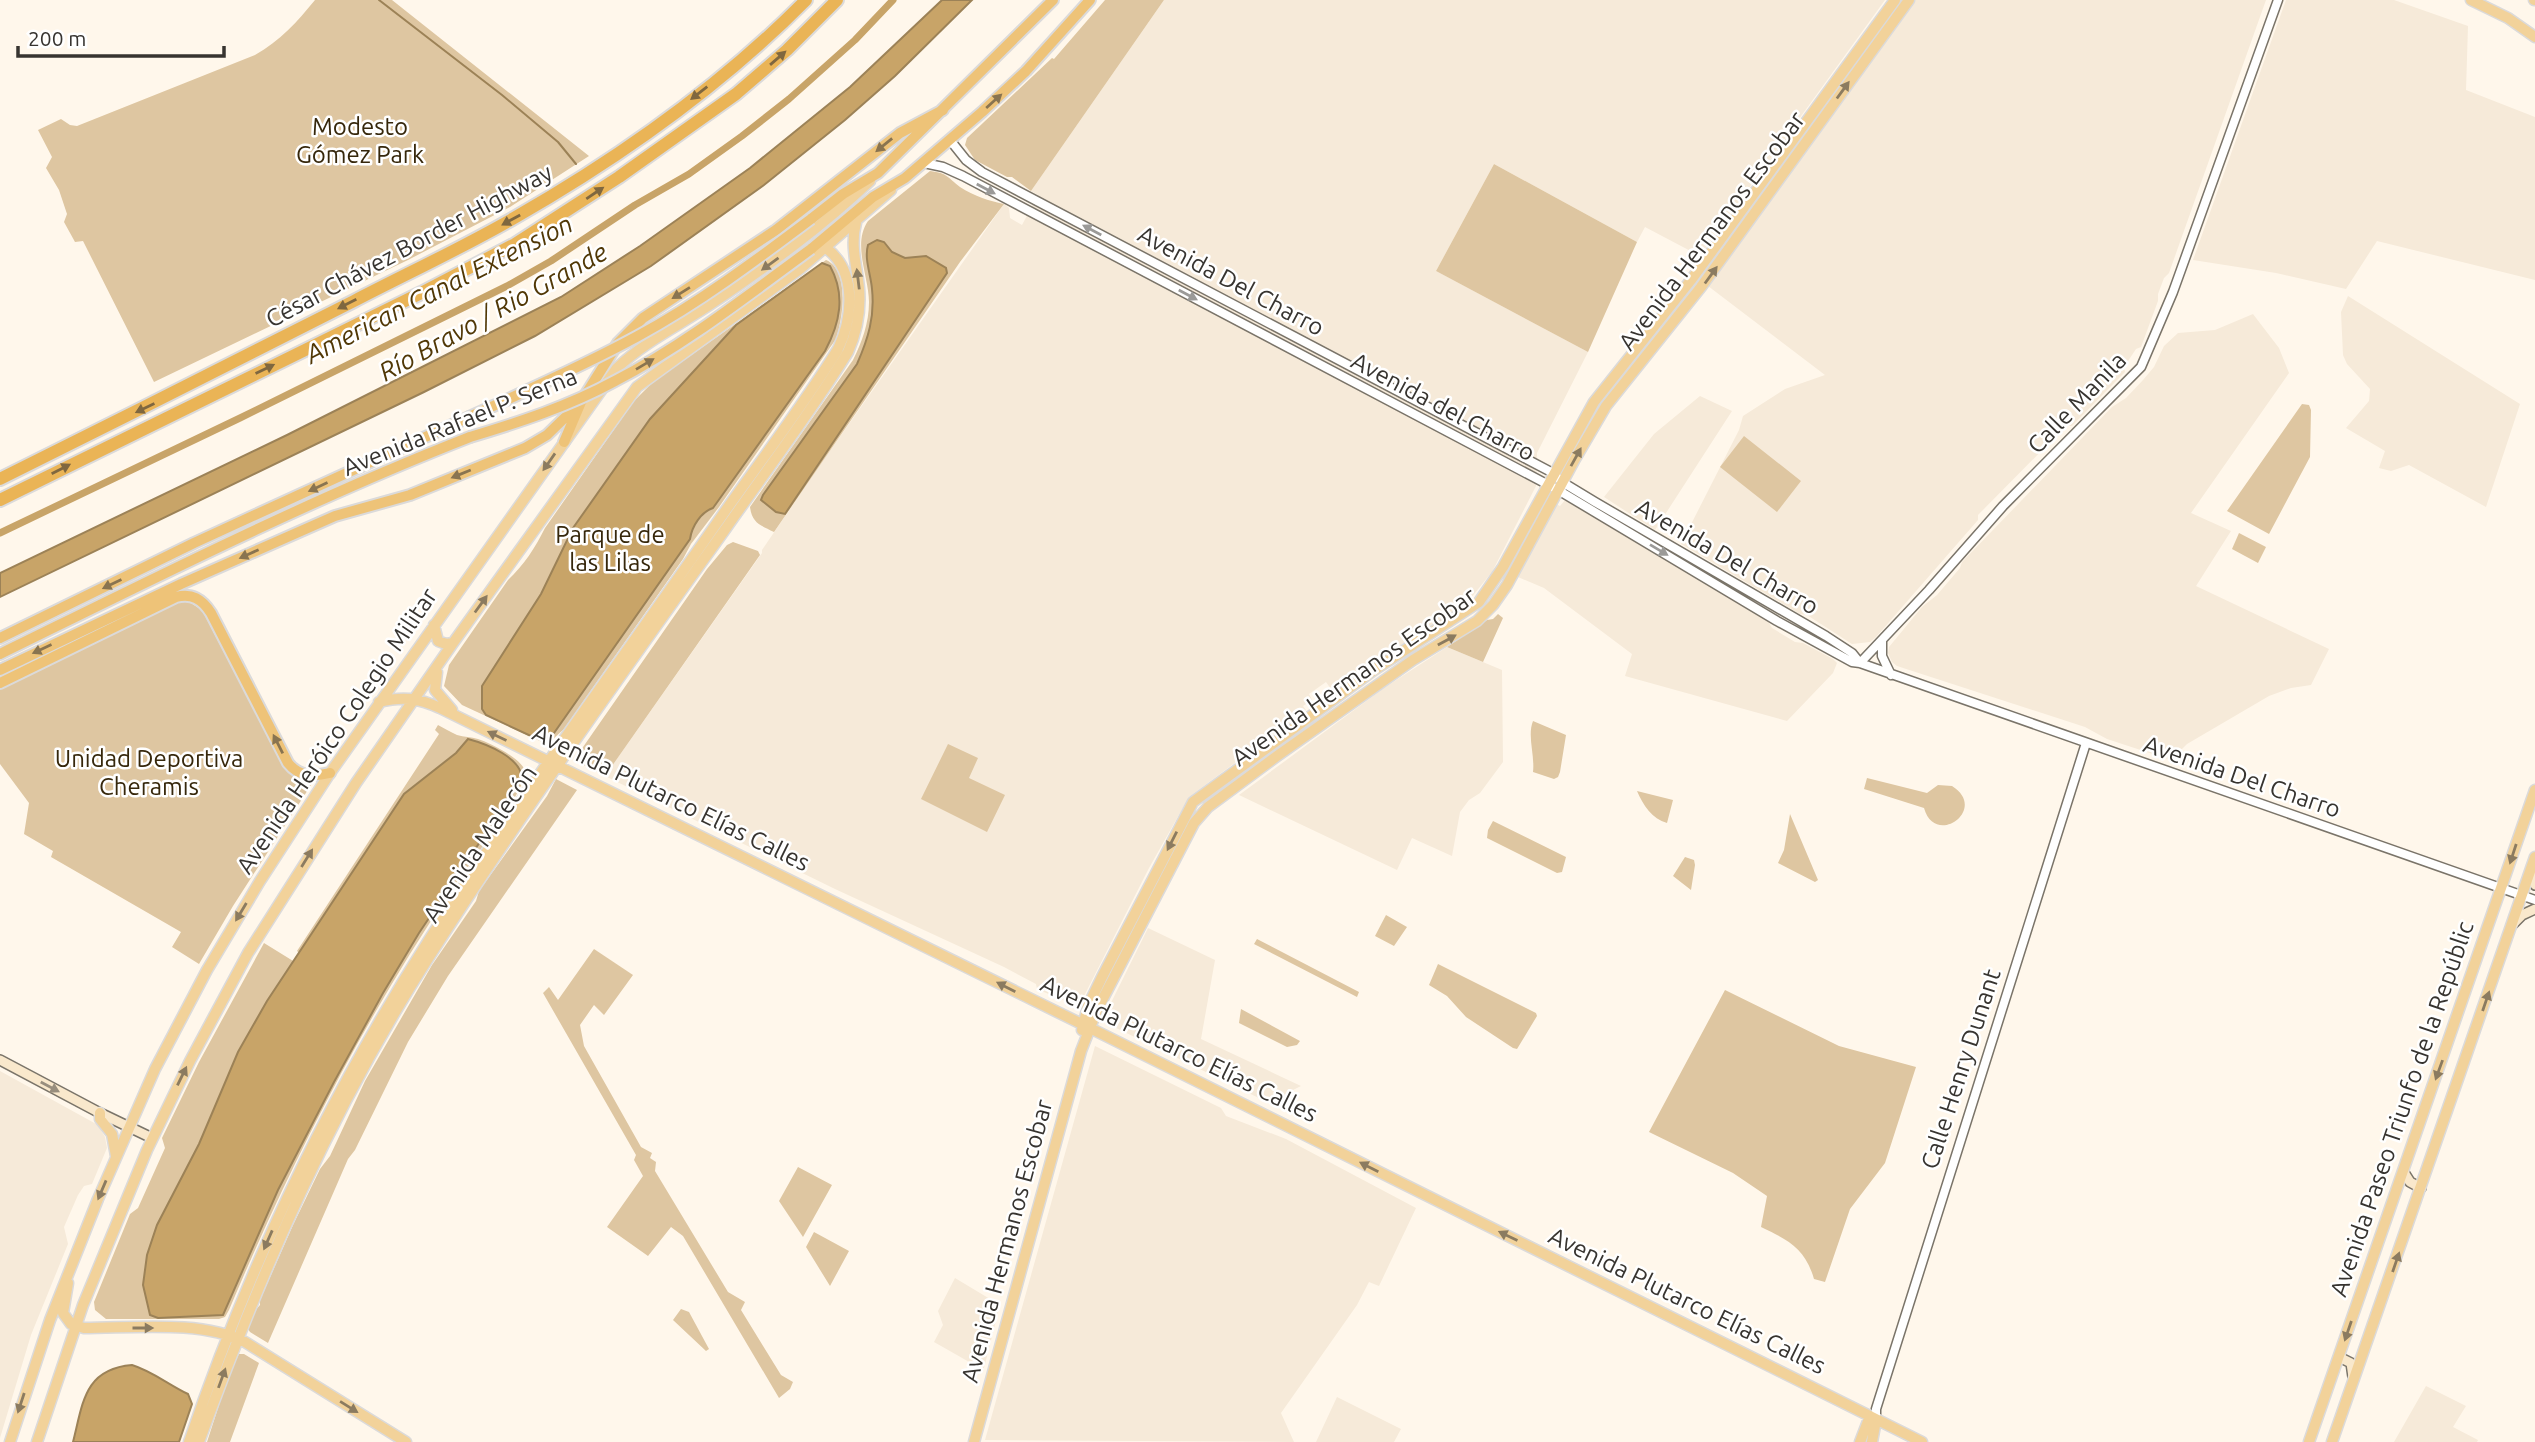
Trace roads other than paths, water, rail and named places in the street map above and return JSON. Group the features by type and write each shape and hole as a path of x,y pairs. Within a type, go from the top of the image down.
{"highway":[{"name":"César Chávez Border Highway","path":"0,479 188,386 514,218 619,153 696,96 760,44 806,0"},
{"name":"César Chávez Border Highway","path":"0,500 515,244 619,177 736,94 795,43 837,0"},
{"name":"Avenida Rafael P. Serna","path":"0,638 194,544 589,362 649,330 719,286 843,194 878,173 1053,0"},
{"name":"Avenida Rafael P. Serna","path":"0,654 188,562 411,460 470,437 535,417 603,387 673,347 811,248 873,197 924,163 1026,71 1090,0"},
{"path":"564,442 581,402 618,343 650,312 776,230 900,133 943,110"},
{"path":"0,670 181,584 335,516 410,495 525,448 547,435 581,402"},
{"path":"0,683 176,597 192,596 206,605 211,613 288,763 304,775 330,773"}],"main road":[{"name":"Avenida Hermanos Escobar","path":"974,1442 1096,989 1193,802 1374,670 1479,602 1503,567 1594,402 1715,247 1895,0"},
{"name":"Avenida Hermanos Escobar","path":"1086,1026 1194,823 1208,807 1323,722 1413,660 1477,621 1498,599 1602,412 1726,255 1788,165 1909,0"},
{"path":"2471,0 2508,18 2535,37"},
{"path":"1881,19 1890,26"},
{"name":"Avenida Heróico Colegio Militar","path":"10,1442 32,1369 67,1276 128,1127 155,1069 213,959 330,773 617,368 631,355 713,304 793,247 846,204 878,173"},
{"name":"Avenida Heróico Colegio Militar","path":"37,1442 75,1326 152,1138 190,1060 248,953 325,830 415,698 637,387 827,248 905,178"},
{"name":"Avenida Malecón","path":"189,1442 232,1336 295,1203 336,1122 428,959 554,765 848,352 860,309 853,237 856,223"},
{"path":"1715,247 1726,255"},
{"name":"Avenida Malecón","path":"554,765 563,744 838,349 847,327 849,292 839,259 827,248"},
{"path":"1627,362 1636,369"},
{"path":"1525,526 1536,531"},
{"path":"434,625 438,641 453,643"},
{"path":"442,660 436,676 435,690 456,716"},
{"path":"379,702 415,698"},
{"name":"Avenida Plutarco Elías Calles","path":"415,698 1874,1415 1922,1442"},
{"path":"525,750 550,750 563,744"},
{"path":"1194,823 1192,816 1199,806 1240,775 1248,763"},
{"name":"Avenida Paseo Triunfo de la Repúblic","path":"2309,1442 2535,790"},
{"path":"2332,1442 2535,857"},
{"path":"2531,869 2535,885"},
{"path":"1125,955 1125,948 1146,906 1142,898"},
{"path":"2512,925 2522,915 2535,909"},
{"path":"0,1060 152,1138"},
{"path":"100,1113 100,1118 112,1134 116,1156"},
{"path":"2403,1171 2410,1182 2421,1188"},
{"path":"67,1276 68,1291 63,1313 67,1322 75,1326 204,1329 232,1336 406,1442"},
{"name":"Avenida Malecón","path":"199,1442 232,1336"},
{"path":"2339,1357 2352,1364 2353,1382"},
{"name":"Calle Henry Dunant","path":"1860,1442 1874,1415"},
{"name":"Calle Henry Dunant","path":"1872,1442 1874,1415"}],"street":[{"name":"Calle Manila","path":"1860,663 2003,506 2141,367 2173,292 2278,0"},
{"name":"Avenida Del Charro","path":"950,141 966,160 982,172 1553,473 1560,486"},
{"name":"Avenida del Charro","path":"924,163 943,167 963,176 1547,484 1560,486 1777,621 1852,662 1860,663"},
{"path":"1506,462 1511,451"},
{"path":"1882,641 1882,656 1891,675"},
{"name":"Avenida Del Charro","path":"1860,663 2535,900"},
{"name":"Calle Henry Dunant","path":"1874,1415 2086,743"}],"waterway":[{"path":"379,0 502,95 558,142 576,164"},
{"name":"American Canal Extension","path":"0,533 240,418 507,286 551,261 635,205 689,174 742,136 789,99 855,40 893,0"}],"park label":[{"name":"Modesto Gómez Park","path":"360,141"},
{"name":"Parque de las Lilas","path":"610,549"},
{"name":"Unidad Deportiva Cheramis","path":"149,773"}],"water label":[{"name":"Río Bravo / Rio Grande","path":"493,312"}]}
